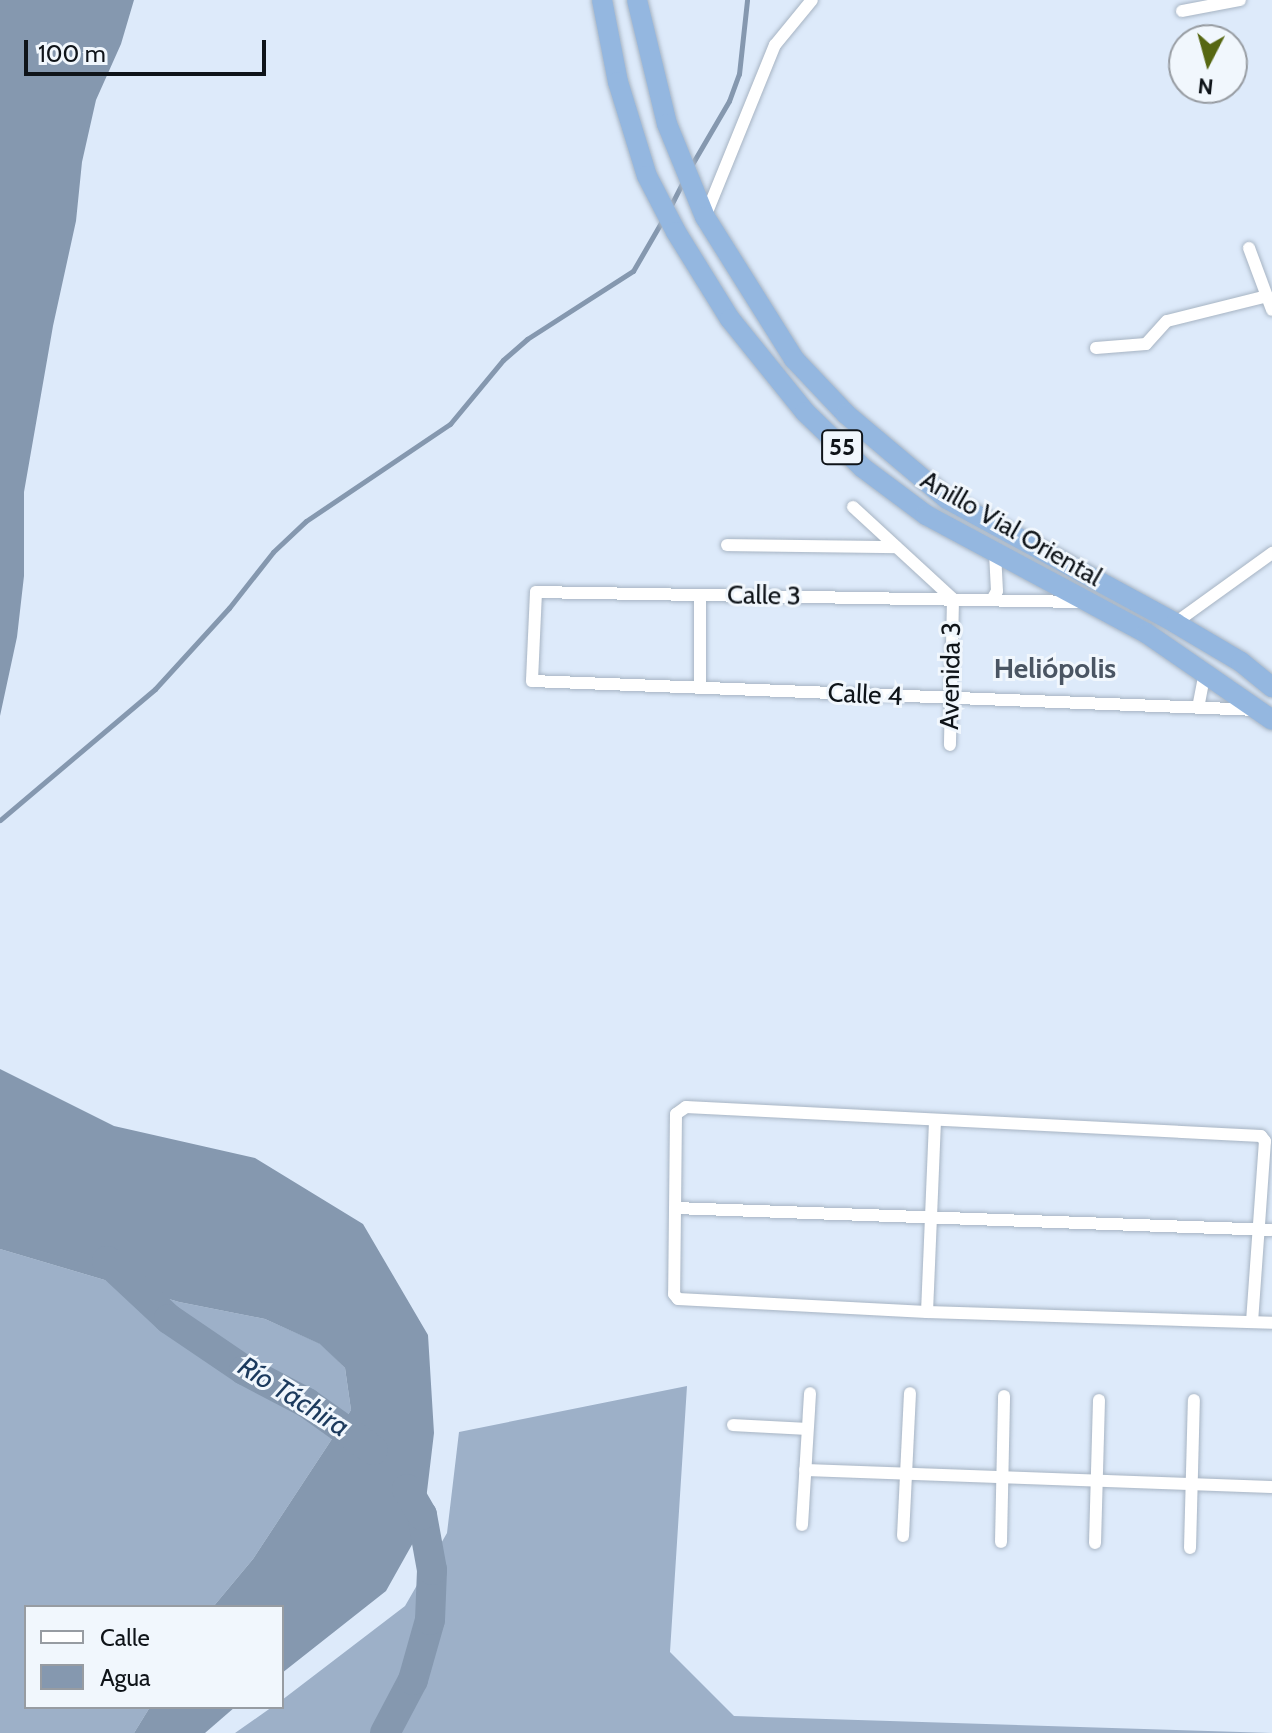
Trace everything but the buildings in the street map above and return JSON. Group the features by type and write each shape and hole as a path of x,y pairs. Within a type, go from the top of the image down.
{"highway":[{"name":"Anillo Vial Oriental","path":"637,1 667,124 705,217 794,359 887,452 947,499 1175,623 1241,662 1272,687"},
{"name":"Anillo Vial Oriental","path":"602,4 618,82 647,176 676,232 730,319 805,412 863,468 926,515 995,555 1146,633 1267,715"}],"street":[{"path":"705,217 775,45 812,0"},
{"path":"1182,11 1240,0"},
{"path":"1249,248 1272,310"},
{"path":"1096,348 1146,344 1167,321 1267,296"},
{"name":"Avenida 3","path":"853,507 953,599 950,745"},
{"path":"727,545 896,547"},
{"path":"1175,623 1272,553"},
{"path":"992,600 997,591 995,555"},
{"name":"Calle 3","path":"532,681 536,592 1083,602"},
{"path":"700,595 700,687"},
{"path":"1198,708 1205,672"},
{"name":"Calle 4","path":"532,681 1198,708 1267,715"},
{"path":"1252,1322 1265,1230 1265,1141 1261,1136 686,1107 676,1114 674,1294 678,1299 927,1312 1272,1323"},
{"path":"927,1312 935,1121"},
{"path":"675,1208 930,1215 1265,1230"},
{"path":"802,1525 810,1393"},
{"path":"903,1536 910,1393"},
{"path":"1001,1542 1004,1396"},
{"path":"1095,1543 1099,1400"},
{"path":"1190,1548 1194,1400"},
{"path":"733,1425 807,1429"},
{"path":"805,1470 1272,1487"}],"shaded area":[{"path":"0,1249 179,1302 265,1319 321,1344 345,1368 351,1410 253,1559 215,1605 24,1605 24,1709 149,1709 134,1733 0,1733"},
{"path":"687,1386 670,1652 734,1716 1272,1733 235,1733 269,1709 284,1709 284,1698 405,1606 447,1533 459,1432"}],"water":[{"path":"0,0 134,0 121,44 96,100 82,162 76,221 53,326 24,492 24,576 17,637 0,716"},
{"path":"0,1069 114,1126 255,1158 363,1224 428,1335 434,1433 423,1525 386,1591 284,1671 284,1605 215,1605 253,1559 351,1410 345,1368 320,1344 265,1319 179,1302 0,1249"},
{"path":"149,1709 233,1709 205,1733 134,1733"}],"waterway":[{"path":"691,166 729,101 739,74 747,0"},
{"path":"669,209 683,182"},
{"path":"0,820 155,689 229,608 273,552 306,521 450,424 503,360 527,339 633,271 662,221"},
{"name":"Río Táchira","path":"107,1261 169,1319 244,1370 307,1403 373,1450"},
{"name":"Río Táchira","path":"385,1733 413,1680 430,1620 432,1570 422,1515 407,1489"}],"district":[{"name":"Heliópolis","path":"1055,668"}]}
